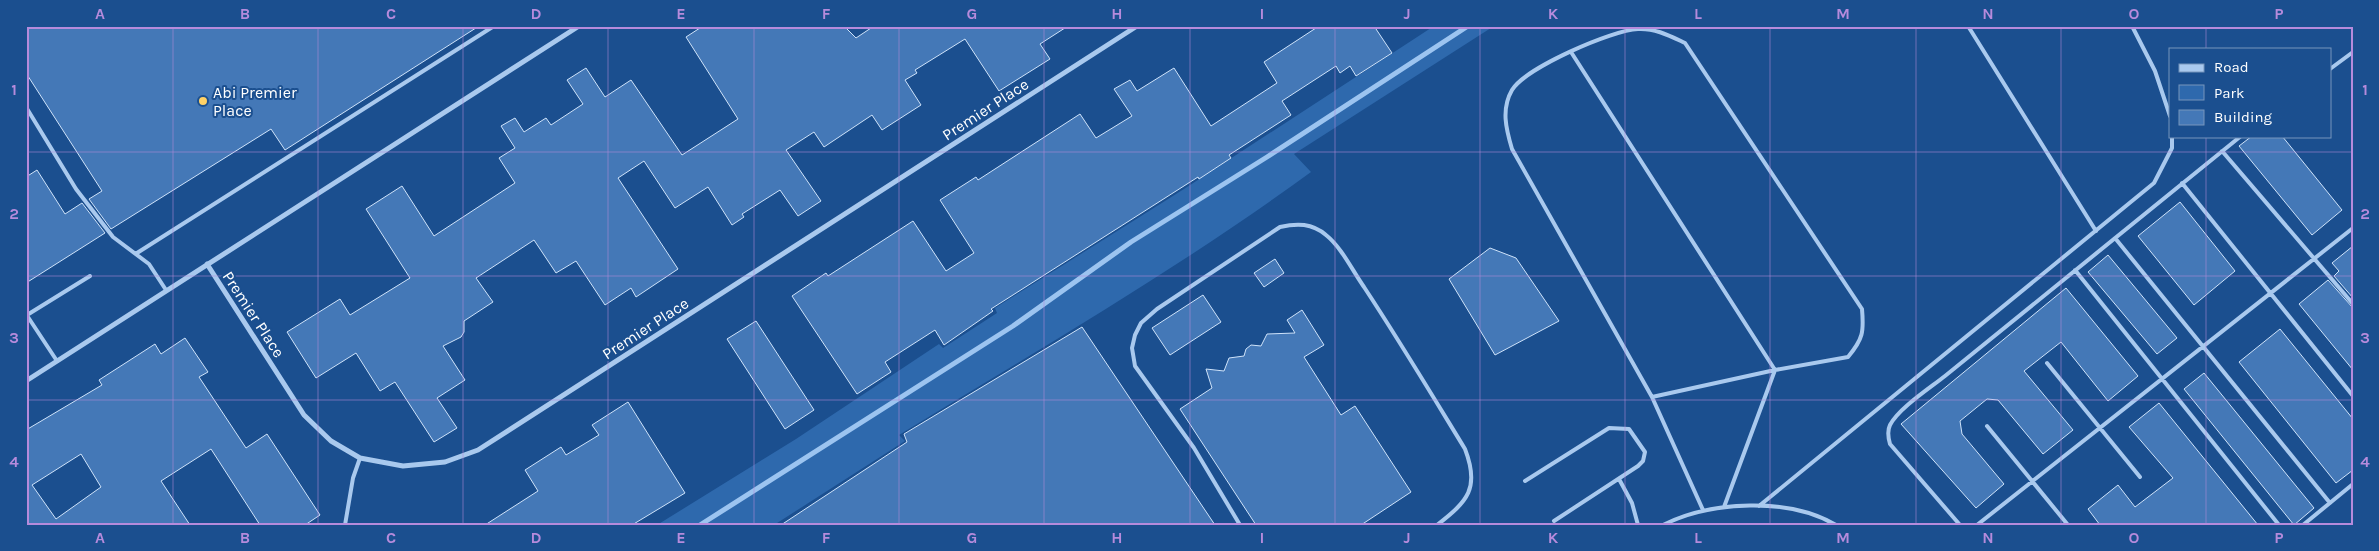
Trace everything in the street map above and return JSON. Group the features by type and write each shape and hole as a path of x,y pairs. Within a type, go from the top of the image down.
{"street":[{"name":"Premier Place","path":"26,381 579,26"},
{"name":"Premier Place","path":"207,264 304,415 331,441 360,458 403,466 446,462 478,450 1137,26"}],"lane":[{"path":"137,253 494,26"},
{"path":"1968,26 2096,232"},
{"path":"2132,26 2155,71 2169,113"},
{"path":"1652,397 1775,370 1848,358 1860,342 1864,327 1862,309 1685,43 1663,32 1638,29 1610,35 1529,72 1513,88 1506,103 1505,125 1512,149 1652,397 1704,510"},
{"path":"1571,52 1775,370"},
{"path":"2332,68 2353,52"},
{"path":"26,107 76,189 114,238 137,253 149,264 166,290"},
{"path":"1759,506 2154,183 2172,148 2172,138"},
{"path":"1957,524 1890,444 1889,426 1897,416 2182,182 2238,138"},
{"path":"2222,151 2353,304"},
{"path":"2182,182 2353,396"},
{"path":"1240,525 1194,448 1135,366 1132,348 1141,323 1157,309 1280,227 1297,223 1314,227 1326,234 1335,244 1374,302 1465,449 1472,466 1473,478 1470,491 1464,502 1437,525"},
{"path":"1977,525 2353,228"},
{"path":"2115,238 2330,503"},
{"path":"2075,270 2279,525"},
{"path":"57,361 26,315 90,276"},
{"path":"2048,363 2140,478"},
{"path":"1724,507 1775,370"},
{"path":"1987,426 2068,525"},
{"path":"1525,482 1610,428 1622,427 1629,429 1645,452 1643,461 1554,522"},
{"path":"346,525 353,478 360,458"},
{"path":"1619,479 1632,503 1638,525"},
{"path":"2303,525 2353,484"},
{"path":"1663,525 1704,510 1724,507 1759,506 1794,510 1836,525"}],"green space":[{"path":"1434,26 1494,26 1294,154 1311,172 1160,275 899,435 905,441 774,525 657,525 796,439 939,344 943,348 997,313 995,308 1184,189"}],"building":[{"name":"Abi Premier Place","path":"26,26 479,26 285,150 271,129 111,229 89,199 102,191 26,73"},
{"path":"703,26 844,26 856,38 874,26 1068,26 1040,44 1050,59 999,91 965,39 915,70 917,73 905,80 921,105 882,130 872,115 824,147 814,132 786,150 821,201 798,216 780,190 742,214 744,217 732,225 708,187 675,208 644,161 618,178 678,269 636,297 631,288 605,305 576,261 556,273 534,240 476,278 493,302 464,321 464,332 461,337 443,346 465,380 437,398 457,428 434,442 395,382 380,391 356,353 316,378 287,332 340,299 350,315 410,278 366,209 402,186 434,236 515,183 499,158 515,148 501,126 515,118 524,132 546,118 551,125 583,104 567,80 586,68 605,97 631,80 682,155 738,119 686,37"},
{"path":"1319,26 1374,26 1392,53 1356,76 1350,66 1340,73 1336,66 1282,101 1291,115 1229,155 1231,158 991,309 993,311 944,345 935,330 885,362 891,372 857,394 792,296 826,273 828,276 913,221 946,271 974,253 940,200 976,177 978,180 1080,114 1096,138 1132,116 1114,89 1130,80 1137,91 1174,68 1211,126 1277,83 1264,62"},
{"path":"2249,138 2284,138 2342,210 2312,235 2239,146"},
{"path":"37,170 65,214 82,203 105,233 26,283 26,177"},
{"path":"2180,202 2235,271 2194,305 2138,236"},
{"path":"2353,246 2353,298 2334,276 2339,271 2332,263"},
{"path":"1490,248 1516,258 1559,321 1495,355 1449,279"},
{"path":"2108,255 2177,338 2157,354 2088,272"},
{"path":"1275,259 1284,273 1264,287 1254,273"},
{"path":"2328,280 2353,308 2353,370 2299,304"},
{"path":"2066,288 2138,376 2108,401 2061,342 2024,371 2073,430 2043,454 1998,400 1987,399 1960,421 1962,434 2004,484 1976,508 1901,424"},
{"path":"1203,295 1221,322 1170,355 1152,328"},
{"path":"1302,310 1324,345 1304,357 1341,415 1355,406 1411,492 1361,525 1256,525 1180,409 1212,388 1206,369 1224,371 1229,358 1244,356 1246,349 1251,345 1261,346 1267,334 1295,333 1287,320"},
{"path":"756,321 814,410 785,429 727,339"},
{"path":"1082,327 1215,525 781,525 907,442 904,434"},
{"path":"2280,329 2353,419 2353,470 2336,483 2239,362"},
{"path":"185,338 208,372 199,377 246,448 267,434 320,515 305,525 260,525 211,449 161,481 190,525 26,525 26,430 102,385 99,380 155,344 161,354","holes":["81,454 101,487 56,519 32,485"]},
{"path":"2204,373 2314,508 2294,525 2184,389"},
{"path":"628,402 685,493 632,525 485,525 538,491 525,470 561,447 566,455 599,435 592,425"},
{"path":"2159,403 2258,525 2100,525 2088,509 2118,485 2135,507 2173,478 2129,427"}],"waterway":[{"path":"700,525 1013,326 1131,242 1267,157 1468,26"}],"place":[{"name":"Abi Premier Place","path":"203,101"}]}
